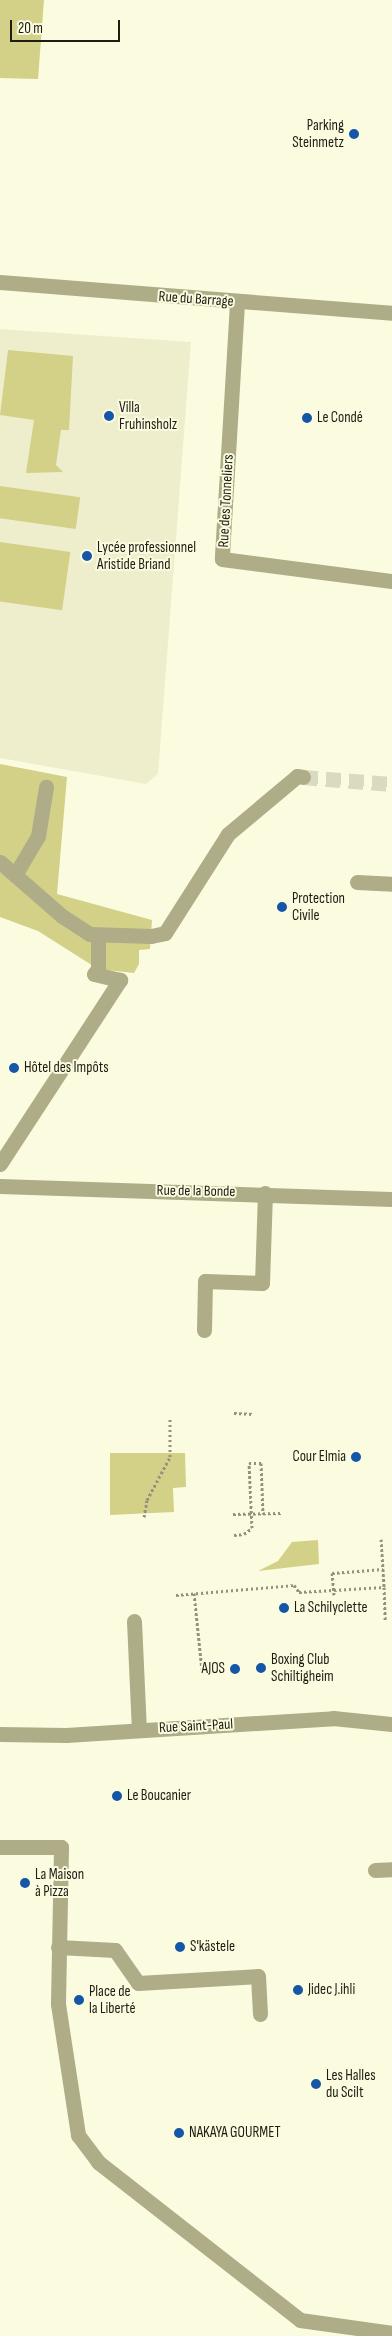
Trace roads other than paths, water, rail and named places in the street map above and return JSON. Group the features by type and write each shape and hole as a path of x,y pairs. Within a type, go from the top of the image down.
{"street":[{"name":"Rue du Barrage","path":"0,282 392,314"},
{"name":"Rue des Tonneliers","path":"237,302 222,559 392,581"},
{"path":"0,862 62,916 98,936 151,936 164,933 228,834 296,776 303,777"},
{"path":"15,875 38,836 46,787"},
{"path":"357,882 392,884"},
{"path":"0,1164 120,980 94,974 98,970 98,936"},
{"name":"Rue de la Bonde","path":"0,1186 265,1192 392,1198"},
{"path":"204,1330 205,1281 262,1283 265,1192"},
{"path":"134,1621 139,1730"},
{"name":"Rue Saint-Paul","path":"0,1734 66,1735 333,1718 392,1724"},
{"path":"0,1848 61,1847 58,2004 68,2086 78,2135 98,2162 300,2320 392,2333"},
{"path":"375,1870 392,1869"},
{"path":"58,1947 115,1950 138,1983 258,1976 260,2014"}],"tunnel":[{"path":"303,777 392,784"}],"place":[{"name":"Parking Steinmetz","path":"354,134"},
{"name":"Villa Fruhinsholz","path":"109,416"},
{"name":"Le Condé","path":"307,418"},
{"name":"Lycée professionnel Aristide Briand","path":"87,556"},
{"name":"Protection Civile","path":"282,907"},
{"name":"Hôtel des Impôts","path":"14,1068"},
{"name":"Cour Elmia","path":"356,1457"},
{"name":"La Schilyclette","path":"284,1608"},
{"name":"Boxing Club Schiltigheim","path":"261,1668"},
{"name":"AJOS","path":"235,1669"},
{"name":"Le Boucanier","path":"117,1796"},
{"name":"La Maison à Pizza","path":"25,1883"},
{"name":"S'kästele","path":"180,1947"},
{"name":"Jidec J.ihli","path":"298,1990"},
{"name":"Place de la Liberté","path":"79,2000"},
{"name":"Les Halles du Scilt","path":"316,2084"},
{"name":"NAKAYA GOURMET","path":"179,2133"}]}
